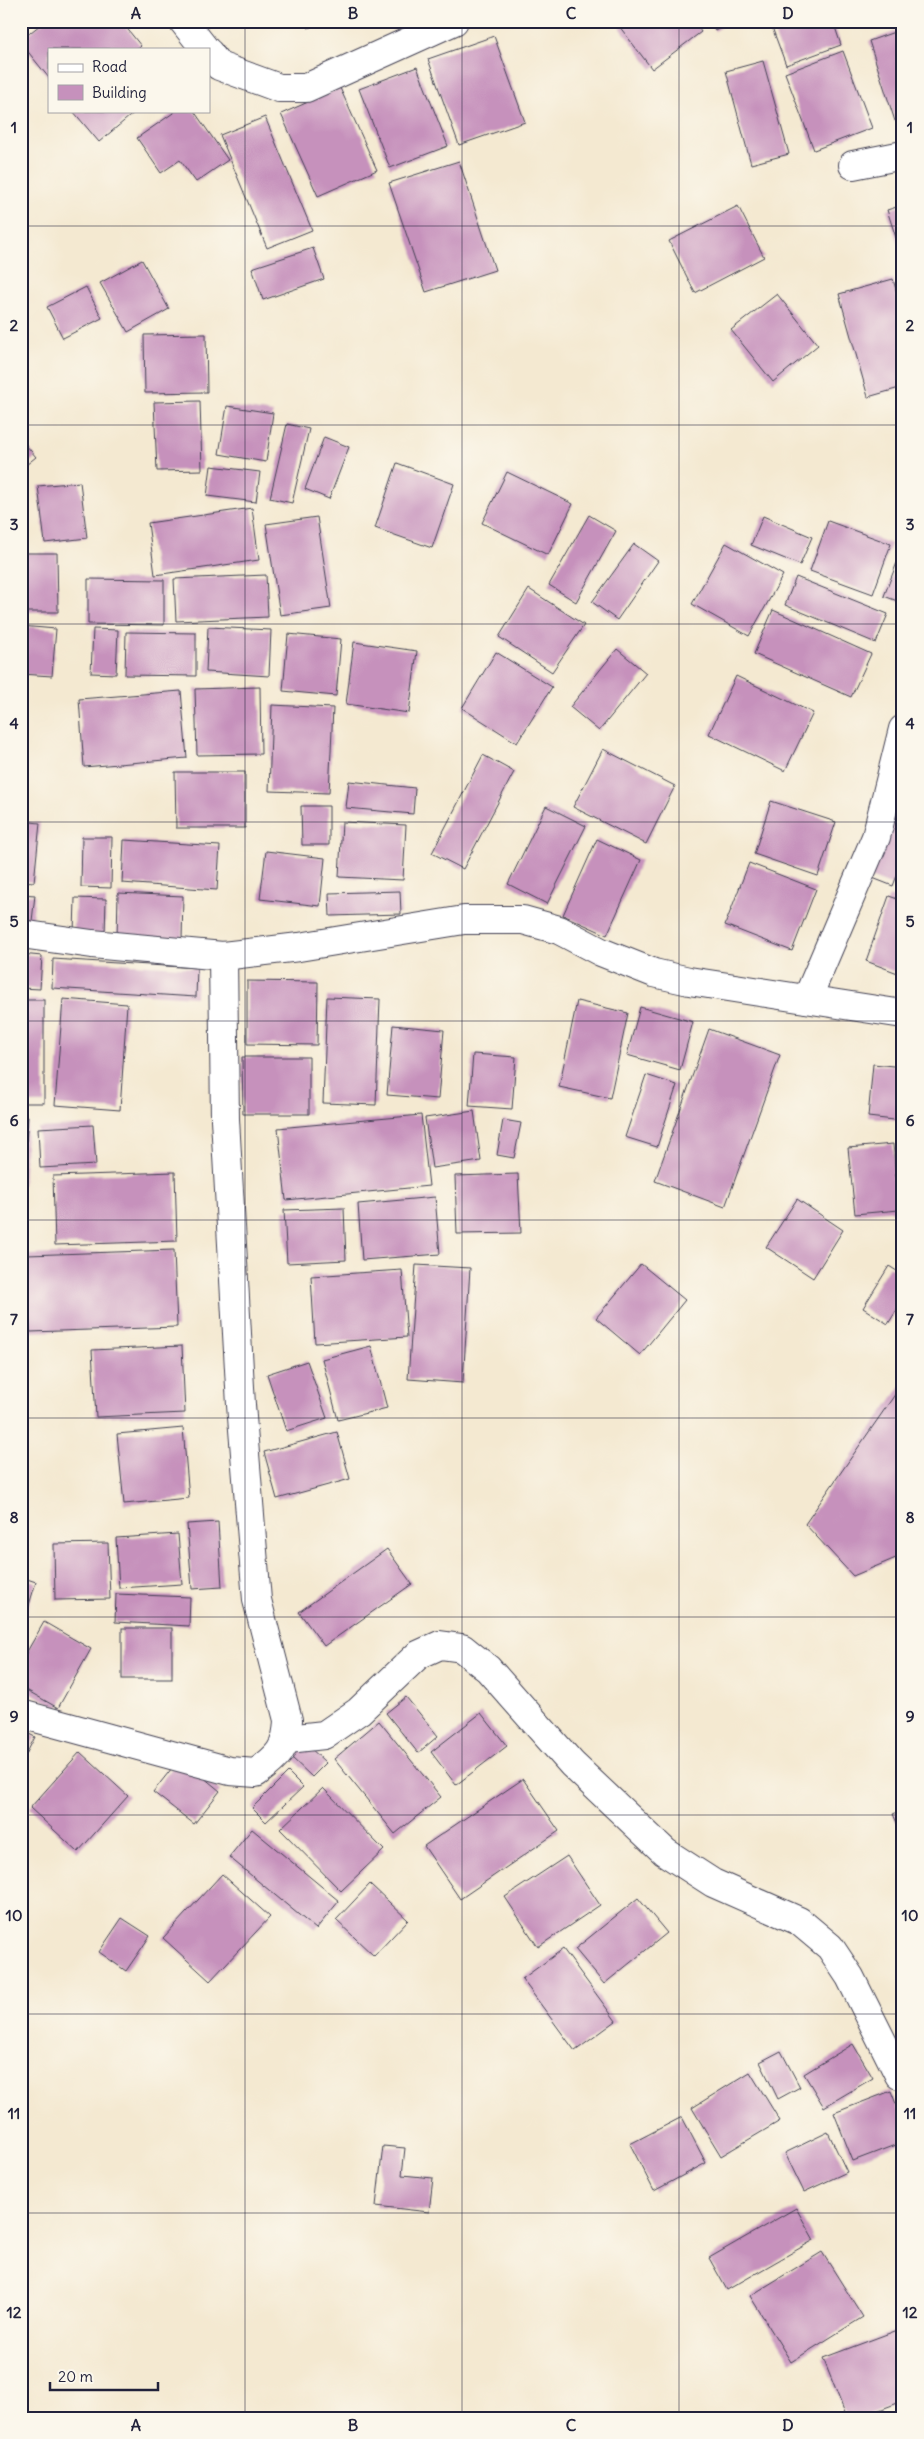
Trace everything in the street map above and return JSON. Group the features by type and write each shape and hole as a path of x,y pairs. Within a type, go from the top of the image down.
{"street":[{"path":"184,21 204,48"},
{"path":"210,54 219,66 279,88 306,88 454,21"},
{"path":"853,165 903,155"},
{"path":"807,999 876,837 903,729"},
{"path":"21,934 92,944 223,956 281,950 464,920 523,920 559,930 601,952 654,972 689,981 903,1014"},
{"path":"21,1714 230,1771 256,1773 276,1759 288,1739 288,1720 257,1600 250,1522 241,1405 225,1119 223,956"},
{"path":"288,1739 324,1735 359,1711 418,1655 440,1645 462,1648 488,1669 572,1764 665,1852 713,1883 799,1921 830,1947 850,1977 899,2075 903,2072"}],"building":[{"path":"45,21 121,21 141,46 139,48 48,48 48,77 21,43 21,40"},
{"path":"306,21 326,21 308,28"},
{"path":"625,21 694,21 701,32 652,69 619,26"},
{"path":"709,21 731,21 715,31"},
{"path":"798,21 833,21 841,45 786,65 773,30"},
{"path":"903,29 903,119 895,121 869,41"},
{"path":"494,36 525,122 459,145 428,59"},
{"path":"843,51 872,128 814,150 785,73"},
{"path":"763,61 789,154 751,164 726,71"},
{"path":"417,67 448,146 390,168 359,89"},
{"path":"340,88 377,170 318,196 281,114"},
{"path":"74,112 135,112 99,142"},
{"path":"175,112 195,112 228,160 196,182 180,160 161,173 137,138"},
{"path":"265,117 312,230 267,248 220,135"},
{"path":"459,161 495,270 426,292 389,183"},
{"path":"903,205 903,256 902,256 887,210"},
{"path":"738,206 764,257 695,293 669,241"},
{"path":"313,248 324,279 263,300 252,268"},
{"path":"142,260 169,309 128,332 100,283"},
{"path":"893,279 903,315 903,387 868,397 839,294"},
{"path":"86,287 102,318 63,338 47,307"},
{"path":"777,294 818,345 773,382 731,330"},
{"path":"206,334 207,392 145,393 144,335"},
{"path":"200,401 202,470 157,471 154,402"},
{"path":"227,406 273,413 266,462 219,454"},
{"path":"287,424 309,429 292,503 270,498"},
{"path":"324,437 349,447 329,499 305,489"},
{"path":"21,439 36,457 21,469"},
{"path":"397,463 454,484 432,548 375,528"},
{"path":"211,466 260,472 256,502 207,496"},
{"path":"507,472 573,504 548,555 482,523"},
{"path":"80,482 87,538 45,543 38,486"},
{"path":"252,508 259,560 155,575 148,523"},
{"path":"589,515 616,531 576,602 549,585"},
{"path":"763,516 812,537 800,565 751,545"},
{"path":"317,517 331,608 280,615 266,524"},
{"path":"828,521 891,544 873,594 810,571"},
{"path":"726,543 783,575 749,636 692,604"},
{"path":"634,544 658,561 617,620 592,602"},
{"path":"21,553 57,553 58,612 21,612"},
{"path":"898,560 903,561 903,596 900,602 884,596"},
{"path":"266,575 268,617 176,621 174,579"},
{"path":"796,577 888,614 876,643 785,605"},
{"path":"88,579 164,580 164,625 88,624"},
{"path":"529,589 584,625 552,672 499,637"},
{"path":"773,610 871,654 851,697 754,654"},
{"path":"21,626 56,629 52,676 21,674"},
{"path":"208,627 271,630 269,676 206,672"},
{"path":"93,629 118,630 116,674 91,673"},
{"path":"126,632 196,633 196,676 125,675"},
{"path":"288,634 341,639 336,696 283,691"},
{"path":"354,642 417,651 409,713 346,704"},
{"path":"617,649 646,673 599,731 570,707"},
{"path":"496,652 552,687 517,743 462,708"},
{"path":"736,676 813,713 785,771 709,734"},
{"path":"260,687 261,754 197,755 195,689"},
{"path":"181,691 187,758 84,767 79,699"},
{"path":"272,705 333,708 329,793 269,791"},
{"path":"603,749 675,786 646,844 573,807"},
{"path":"483,755 514,772 463,869 432,853"},
{"path":"175,772 245,772 245,828 176,828"},
{"path":"349,781 415,788 413,814 346,808"},
{"path":"771,801 836,822 818,876 754,854"},
{"path":"301,806 329,806 329,845 302,845"},
{"path":"546,806 586,826 547,904 508,884"},
{"path":"893,812 903,816 903,860 893,886 870,877"},
{"path":"21,821 40,823 34,882 21,881"},
{"path":"342,822 406,825 403,880 339,877"},
{"path":"82,837 112,837 111,888 81,887"},
{"path":"597,839 641,860 607,935 563,915"},
{"path":"124,840 220,846 217,890 122,883"},
{"path":"266,851 325,858 320,906 260,899"},
{"path":"749,863 816,889 792,951 725,925"},
{"path":"903,878 903,892 898,890"},
{"path":"400,891 401,914 330,916 329,893"},
{"path":"118,893 183,896 182,940 117,938"},
{"path":"21,894 35,895 32,921 21,920"},
{"path":"889,896 903,901 903,975 866,961"},
{"path":"75,898 106,899 105,934 74,933"},
{"path":"21,954 42,956 40,989 21,988"},
{"path":"53,959 197,968 196,997 52,988"},
{"path":"247,981 318,982 317,1045 247,1044"},
{"path":"327,997 380,999 376,1105 323,1103"},
{"path":"63,999 127,1004 120,1110 55,1105"},
{"path":"21,1000 44,1000 44,1103 21,1103"},
{"path":"577,1001 628,1013 610,1098 559,1087"},
{"path":"640,1007 693,1022 680,1070 627,1055"},
{"path":"393,1025 444,1030 438,1099 387,1095"},
{"path":"709,1029 780,1055 725,1207 655,1181"},
{"path":"473,1054 516,1057 512,1109 469,1106"},
{"path":"242,1057 309,1057 309,1114 243,1114"},
{"path":"873,1064 903,1067 903,1121 868,1117"},
{"path":"646,1075 677,1085 657,1147 625,1137"},
{"path":"474,1111 481,1161 432,1168 425,1118"},
{"path":"421,1115 429,1186 286,1200 278,1128"},
{"path":"21,1117 28,1117 23,1185 21,1185"},
{"path":"503,1120 521,1123 514,1158 497,1155"},
{"path":"93,1125 96,1165 40,1168 38,1128"},
{"path":"893,1144 899,1210 855,1214 848,1148"},
{"path":"175,1172 177,1241 55,1245 53,1176"},
{"path":"518,1174 521,1233 457,1234 455,1176"},
{"path":"435,1197 440,1254 362,1260 358,1204"},
{"path":"797,1199 843,1230 813,1278 766,1247"},
{"path":"344,1208 346,1260 287,1263 284,1210"},
{"path":"174,1250 177,1327 30,1332 27,1255"},
{"path":"641,1264 685,1300 640,1355 596,1318"},
{"path":"416,1265 470,1268 463,1383 408,1379"},
{"path":"889,1266 903,1275 903,1300 888,1324 863,1308"},
{"path":"402,1270 407,1337 315,1343 311,1276"},
{"path":"182,1346 185,1413 96,1417 92,1350"},
{"path":"371,1346 387,1408 338,1420 322,1359"},
{"path":"307,1361 327,1418 286,1431 267,1374"},
{"path":"903,1383 903,1555 853,1576 805,1524"},
{"path":"183,1428 189,1498 124,1504 117,1434"},
{"path":"337,1432 350,1479 277,1499 264,1452"},
{"path":"218,1522 222,1587 192,1589 187,1524"},
{"path":"178,1534 182,1584 119,1588 116,1538"},
{"path":"108,1543 110,1599 55,1600 54,1544"},
{"path":"387,1549 412,1584 324,1646 299,1612"},
{"path":"21,1577 36,1582 22,1628 21,1627"},
{"path":"116,1594 190,1597 189,1626 115,1622"},
{"path":"44,1622 91,1649 58,1708 21,1687 21,1662"},
{"path":"122,1628 172,1628 172,1679 122,1679"},
{"path":"406,1697 438,1736 418,1753 386,1713"},
{"path":"481,1713 507,1746 456,1785 431,1752"},
{"path":"379,1721 441,1797 395,1834 334,1759"},
{"path":"21,1730 35,1737 21,1764"},
{"path":"305,1743 326,1763 312,1777 291,1757"},
{"path":"80,1752 128,1796 78,1852 30,1808"},
{"path":"180,1758 220,1791 194,1824 153,1792"},
{"path":"288,1772 303,1787 266,1822 252,1808"},
{"path":"523,1779 559,1831 460,1899 424,1846"},
{"path":"323,1788 384,1850 341,1891 280,1829"},
{"path":"903,1810 903,1836 893,1814"},
{"path":"252,1829 339,1901 316,1929 229,1857"},
{"path":"567,1856 600,1905 538,1947 505,1897"},
{"path":"222,1874 270,1917 210,1981 163,1938"},
{"path":"370,1884 408,1920 374,1956 336,1920"},
{"path":"638,1898 667,1933 604,1984 575,1949"},
{"path":"122,1918 150,1936 126,1971 99,1952"},
{"path":"563,1949 616,2021 575,2051 522,1979"},
{"path":"853,2044 873,2078 824,2107 804,2074"},
{"path":"781,2051 800,2087 778,2099 760,2062"},
{"path":"750,2072 780,2121 721,2156 692,2108"},
{"path":"891,2091 903,2122 903,2142 853,2161 834,2113"},
{"path":"682,2117 706,2163 654,2191 630,2144"},
{"path":"828,2132 847,2172 804,2192 785,2153"},
{"path":"383,2146 405,2148 402,2175 433,2178 429,2212 376,2206"},
{"path":"796,2208 814,2240 727,2290 709,2258"},
{"path":"822,2252 863,2317 791,2362 750,2296"},
{"path":"903,2328 903,2401 858,2418 847,2418 823,2358"}]}
